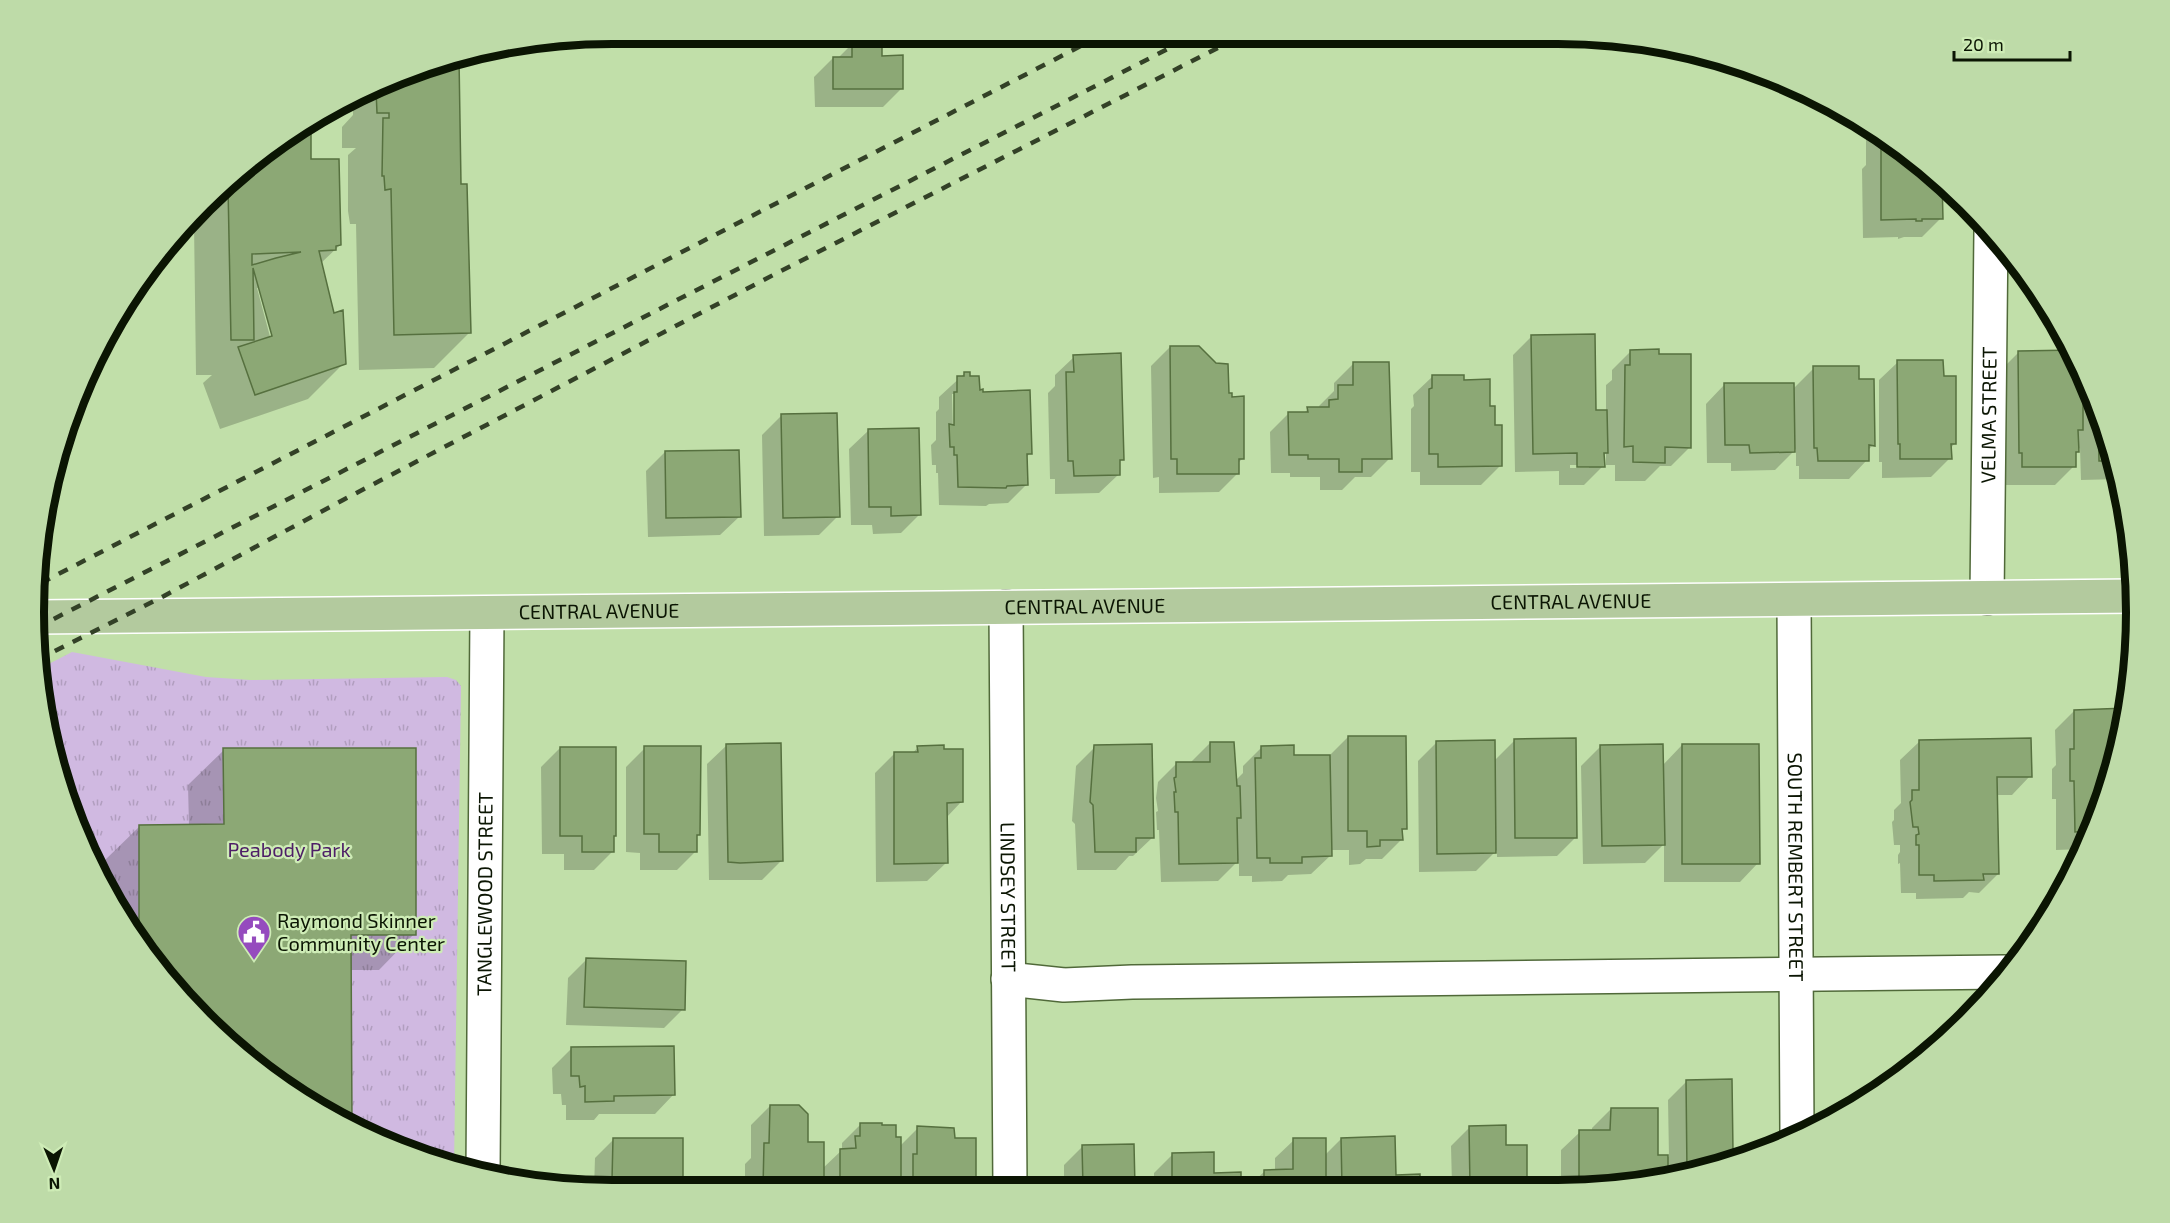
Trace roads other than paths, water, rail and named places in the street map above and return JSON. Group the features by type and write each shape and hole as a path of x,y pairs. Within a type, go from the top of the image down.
{"main road":[{"name":"CENTRAL AVENUE","path":"44,618 2126,596"}],"street":[{"name":"VELMA STREET","path":"1987,598 1991,243"},
{"name":"SOUTH REMBERT STREET","path":"1794,600 1797,1127"},
{"name":"LINDSEY STREET","path":"1006,607 1010,1180"},
{"name":"TANGLEWOOD STREET","path":"483,1165 487,613"},
{"path":"1008,979 1064,986 1132,982 1997,972"}],"railway":[{"path":"45,581 1085,44"},
{"path":"44,624 1177,44"},
{"path":"46,656 164,596 777,273 1225,44"}],"place":[{"name":"Raymond Skinner Community Center","path":"254,961"}],"park label":[{"name":"Peabody Park","path":"289,850"}]}
